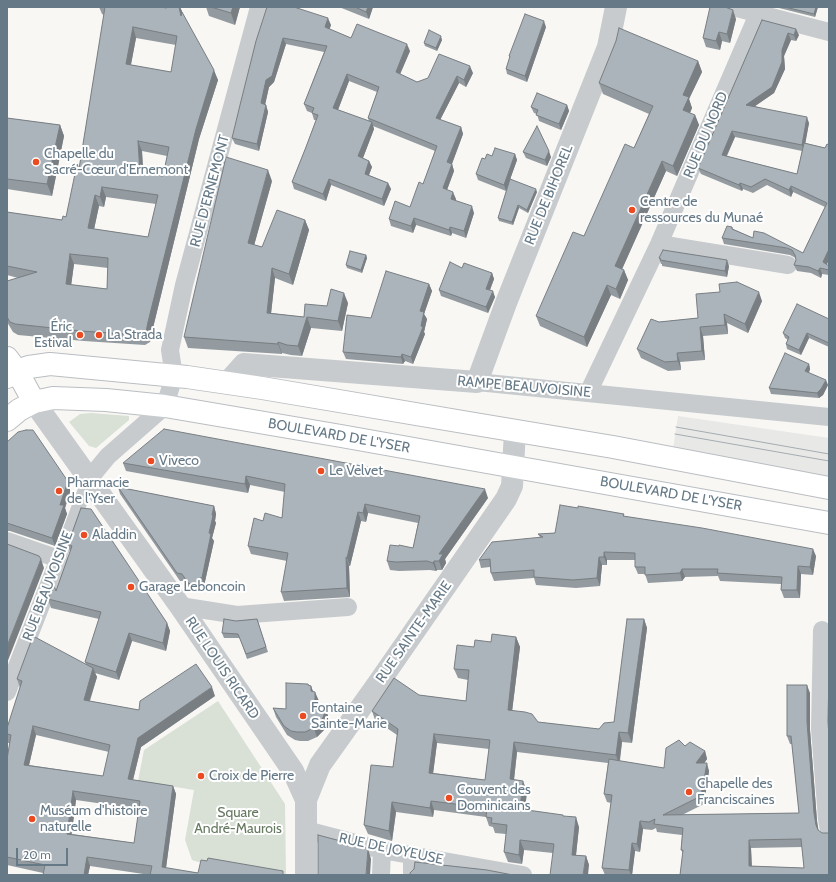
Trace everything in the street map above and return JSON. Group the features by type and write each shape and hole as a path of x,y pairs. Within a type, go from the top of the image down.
{"main road":[{"path":"10,369 50,364 174,376 227,383 620,449 829,488"},
{"path":"7,420 18,410 34,402 10,369"},
{"name":"BOULEVARD DE L'YSER","path":"34,402 53,398 68,398 165,406 341,436 512,476 829,523"}],"street":[{"name":"RUE D'ERNEMONT","path":"174,376 170,350 182,292 259,7"},
{"name":"RUE DE BIHOREL","path":"477,382 506,303 608,47 616,7"},
{"path":"733,7 760,10 829,32"},
{"name":"RUE DU NORD","path":"588,393 659,244 760,10"},
{"path":"659,244 788,265"},
{"name":"RAMPE BEAUVOISINE","path":"227,383 244,364 477,382 828,413"},
{"path":"89,479 108,456 165,406 174,376"},
{"name":"RUE LOUIS RICARD","path":"34,402 180,606 293,771 306,800 306,875"},
{"path":"512,476 515,431"},
{"name":"RUE SAINTE-MARIE","path":"306,800 320,765 506,499 512,476"},
{"name":"RUE BEAUVOISINE","path":"7,692 89,479"},
{"path":"7,541 59,559"},
{"path":"180,606 237,615 348,607"},
{"path":"822,630 820,730 829,831"},
{"name":"RUE DE JOYEUSE","path":"306,830 382,850 523,875"},
{"path":"381,875 382,850"},
{"path":"410,855 410,875"}],"shaded area":[{"path":"678,416 829,438 829,478 673,449"}],"green space":[{"path":"91,413 129,416 129,420 96,448 89,446 69,422 80,414"},
{"name":"Square André-Maurois","path":"218,701 285,804 286,875 259,875 211,866 192,860 185,840 194,790 138,781 144,750"}],"building":[{"path":"105,7 179,7 181,16 182,12 214,70 196,129 146,332 141,335 81,331 15,324 10,322 7,317 7,281 37,272 7,266 7,212 62,220 63,216 66,217 77,164 79,169","holes":["133,27 177,36 171,72 126,64","138,141 169,147 163,176 140,173","102,187 158,195 148,237 88,228 95,195 100,197","70,254 108,258 107,289 66,284"]},
{"path":"211,7 233,7 231,13"},
{"path":"267,7 294,7 328,18 325,27 351,38 357,24 407,44 396,72 417,82 428,78 439,54 470,66 464,80 457,76 436,118 461,127 447,162 452,164 443,188 453,192 451,199 472,206 464,231 450,227 449,230 414,218 411,226 389,219 395,201 410,207 419,182 423,184 437,146 368,118 379,87 347,74 333,108 372,122 358,156 369,161 365,174 388,183 382,199 329,179 323,194 292,182 318,115 312,113 314,108 304,104 327,46 283,38 272,76 266,80 261,103 266,105 257,144 232,138 256,41"},
{"path":"355,7 368,7 366,12"},
{"path":"710,7 725,7 733,10 727,34 719,32 716,41 703,38"},
{"path":"785,7 816,7 814,14"},
{"path":"525,14 544,21 525,76 506,69 509,56"},
{"path":"762,20 796,29 794,35 788,33 782,50 782,62 772,87 746,105 807,117 802,145 732,131 722,155 797,174 804,143 825,148 827,144 829,145 829,249 823,262 829,266 829,270 820,268 818,271 809,267 794,265 796,260 795,255 792,250 787,248 722,238 727,226 753,238 754,231 764,233 803,253 827,203 791,186 789,190 765,179 751,187 740,183 739,185 698,168"},
{"path":"619,28 698,61 683,95 689,97 683,110 695,115 673,166 662,161 615,266 624,270 616,289 607,285 584,337 536,316 573,232 584,236 625,144 634,148 653,106 599,83 616,41"},
{"path":"429,30 441,36 436,48 424,43"},
{"path":"537,93 567,105 559,124 536,115 538,110 531,107"},
{"name":"Chapelle du Sacré-Cœur d'Ernemont","path":"7,118 60,125 47,184 7,179"},
{"path":"537,126 549,151 545,160 523,152"},
{"path":"495,148 515,154 504,185 476,174 482,158 485,159 487,154 492,156"},
{"path":"226,157 268,170 248,243 262,247 277,210 305,220 289,274 272,268 267,313 304,317 305,304 327,306 331,289 344,293 338,321 307,317 298,346 278,342 278,344 184,337"},
{"path":"510,179 536,189 527,210 518,205 512,222 498,218"},
{"path":"663,250 727,260 725,271 660,260 661,259 659,258"},
{"path":"350,251 366,255 361,270 346,265"},
{"path":"450,262 462,268 464,263 492,273 486,289 493,291 486,307 439,290"},
{"path":"386,271 429,284 420,311 424,312 421,326 423,327 411,357 402,354 401,357 343,352 347,315 371,318"},
{"path":"737,282 759,292 745,324 724,314 725,325 700,327 702,351 677,353 678,361 665,362 637,349 651,319 659,322 698,318 696,294 720,292 719,284"},
{"path":"797,304 829,319 829,343 807,333 799,350 786,344 789,337 783,333"},
{"path":"785,353 809,364 805,371 826,380 817,393 769,388"},
{"path":"164,429 485,489 439,554 443,554 439,561 434,561 433,563 427,561 387,561 390,545 413,548 420,516 365,504 363,513 358,512 347,558 346,557 347,588 281,592 288,553 248,546 254,518 263,521 265,513 282,518 285,484 246,476 245,484 123,463"},
{"path":"33,430 67,480 60,505 64,505 52,538 7,523 7,442 18,432"},
{"path":"118,487 214,506 209,533 211,534 199,586 188,583 182,574 177,573"},
{"path":"560,505 578,508 578,506 624,514 623,516 702,528 813,549 810,567 798,566 797,590 781,590 782,577 717,573 718,569 682,569 680,573 645,575 645,567 635,567 635,553 604,552 604,557 599,557 597,578 573,580 534,577 534,570 491,573 490,559 479,560 492,542 543,537 538,534 555,533"},
{"path":"81,508 91,509 167,623 163,643 129,633 116,672 85,662 101,612 48,599 54,586 56,591 72,546 68,544"},
{"path":"7,544 39,556 41,559 7,646"},
{"path":"224,619 236,621 257,619 266,647 246,654 238,634 222,633"},
{"path":"627,619 644,619 628,733 619,732 616,755 514,742 510,779 523,781 520,809 576,817 572,855 586,856 583,875 550,875 554,844 520,840 519,855 504,852 507,825 491,823 492,818 486,817 487,808 431,801 430,808 392,802 389,831 364,825 371,765 393,767 398,729 372,711 394,678 419,695 466,701 469,670 454,669 457,645 474,647 475,640 491,642 492,634 516,637 508,710 532,714 538,722 599,729 604,723 614,722","holes":["434,734 490,740 485,780 429,773"]},
{"path":"33,636 93,668 84,700 139,710 140,701 196,664 212,687 138,738 128,779 173,786 162,867 198,873 201,860 207,861 208,858 283,871 283,875 150,875 152,866 87,857 84,875 43,875 45,865 7,857 7,759 11,735 7,734 7,728 22,681 17,679","holes":["33,726 110,745 103,776 24,765","73,791 140,801 134,843 67,834"]},
{"path":"829,674 829,738 828,721"},
{"name":"Fontaine Sainte-Marie","path":"286,683 308,684 311,686 311,691 315,692 315,709 326,710 322,720 314,728 305,732 297,732 291,731 284,726 273,708 286,709"},
{"path":"787,685 807,685 807,722 814,813 818,830 822,833 829,833 829,875 680,875 683,850 681,850 683,828 654,824 655,819 649,822 640,821 637,844 632,843 629,870 602,868 612,795 604,794 609,759 664,768 666,748 679,740 685,746 690,742 705,751 696,763 707,763 701,796 663,815 799,813 791,736 787,736","holes":["801,839 804,868 749,866 749,840"]},
{"path":"318,835 367,848 366,875 318,875"},
{"path":"415,862 487,870 513,875 410,875 414,869"}],"tram line":[{"path":"676,427 829,454"},
{"path":"675,434 829,461"}],"place":[{"name":"Chapelle du Sacré-Cœur d'Ernemont","path":"36,162"},
{"name":"Centre de ressources du Munaé","path":"632,210"},
{"name":"Éric Estival","path":"80,335"},
{"name":"La Strada","path":"99,335"},
{"name":"Viveco","path":"151,461"},
{"name":"Le Velvet","path":"321,471"},
{"name":"Pharmacie de l'Yser","path":"59,491"},
{"name":"Aladdin","path":"84,535"},
{"name":"Garage Leboncoin","path":"131,587"},
{"name":"Fontaine Sainte-Marie","path":"303,716"},
{"name":"Croix de Pierre","path":"201,776"},
{"name":"Chapelle des Franciscaines","path":"689,792"},
{"name":"Couvent des Dominicains","path":"449,798"},
{"name":"Muséum d'histoire naturelle","path":"32,819"}]}
